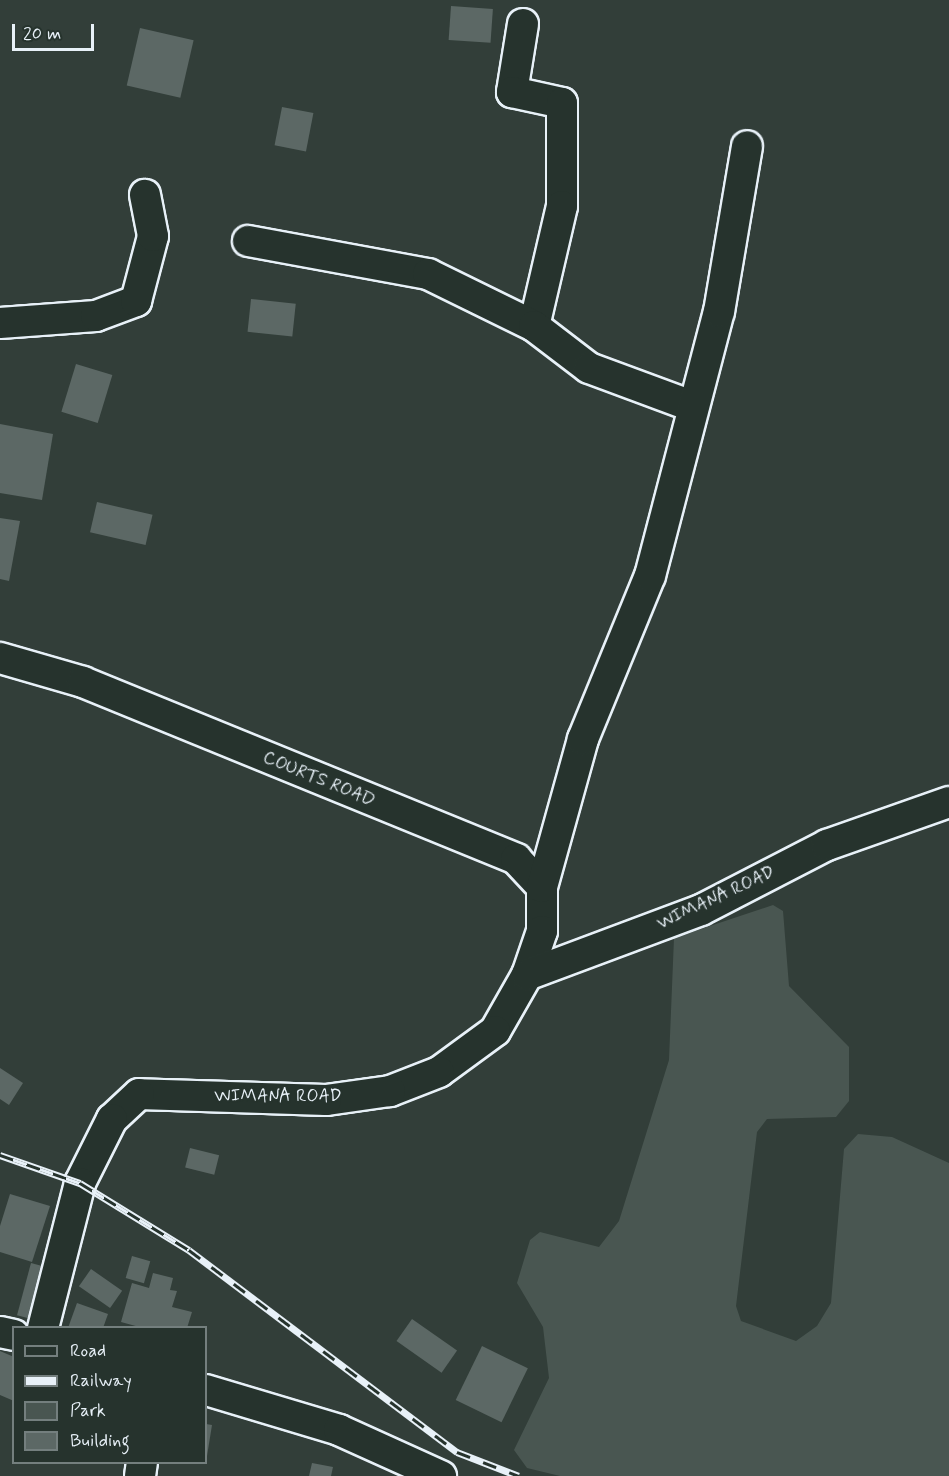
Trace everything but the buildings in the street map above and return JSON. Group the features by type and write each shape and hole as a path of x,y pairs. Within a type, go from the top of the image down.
{"street":[{"path":"523,24 512,92 562,103 562,206 534,326"},
{"path":"527,975 542,930 542,887 583,739 650,576 692,406 719,312 747,146"},
{"path":"0,323 96,316 136,301 153,236 145,195"},
{"path":"248,241 428,274 534,326 589,368 692,406"},
{"name":"COURTS ROAD","path":"0,658 83,682 516,860 542,887"},
{"name":"WIMANA ROAD","path":"44,1326 80,1183 112,1119 139,1094 326,1100 390,1091 439,1072 495,1030 527,975 701,910 827,845 949,801"},
{"path":"207,1390 339,1430 441,1476"}],"green space":[{"path":"773,905 783,911 789,986 849,1047 849,1101 836,1117 767,1119 757,1132 736,1306 741,1321 796,1341 817,1326 831,1303 844,1149 858,1134 892,1137 949,1163 949,1476 560,1476 527,1468 514,1450 549,1378 543,1327 517,1283 530,1240 540,1232 599,1247 619,1221 669,1060 674,938"}],"railway":[{"path":"0,1155 80,1183 189,1250 457,1452 519,1476"}]}
